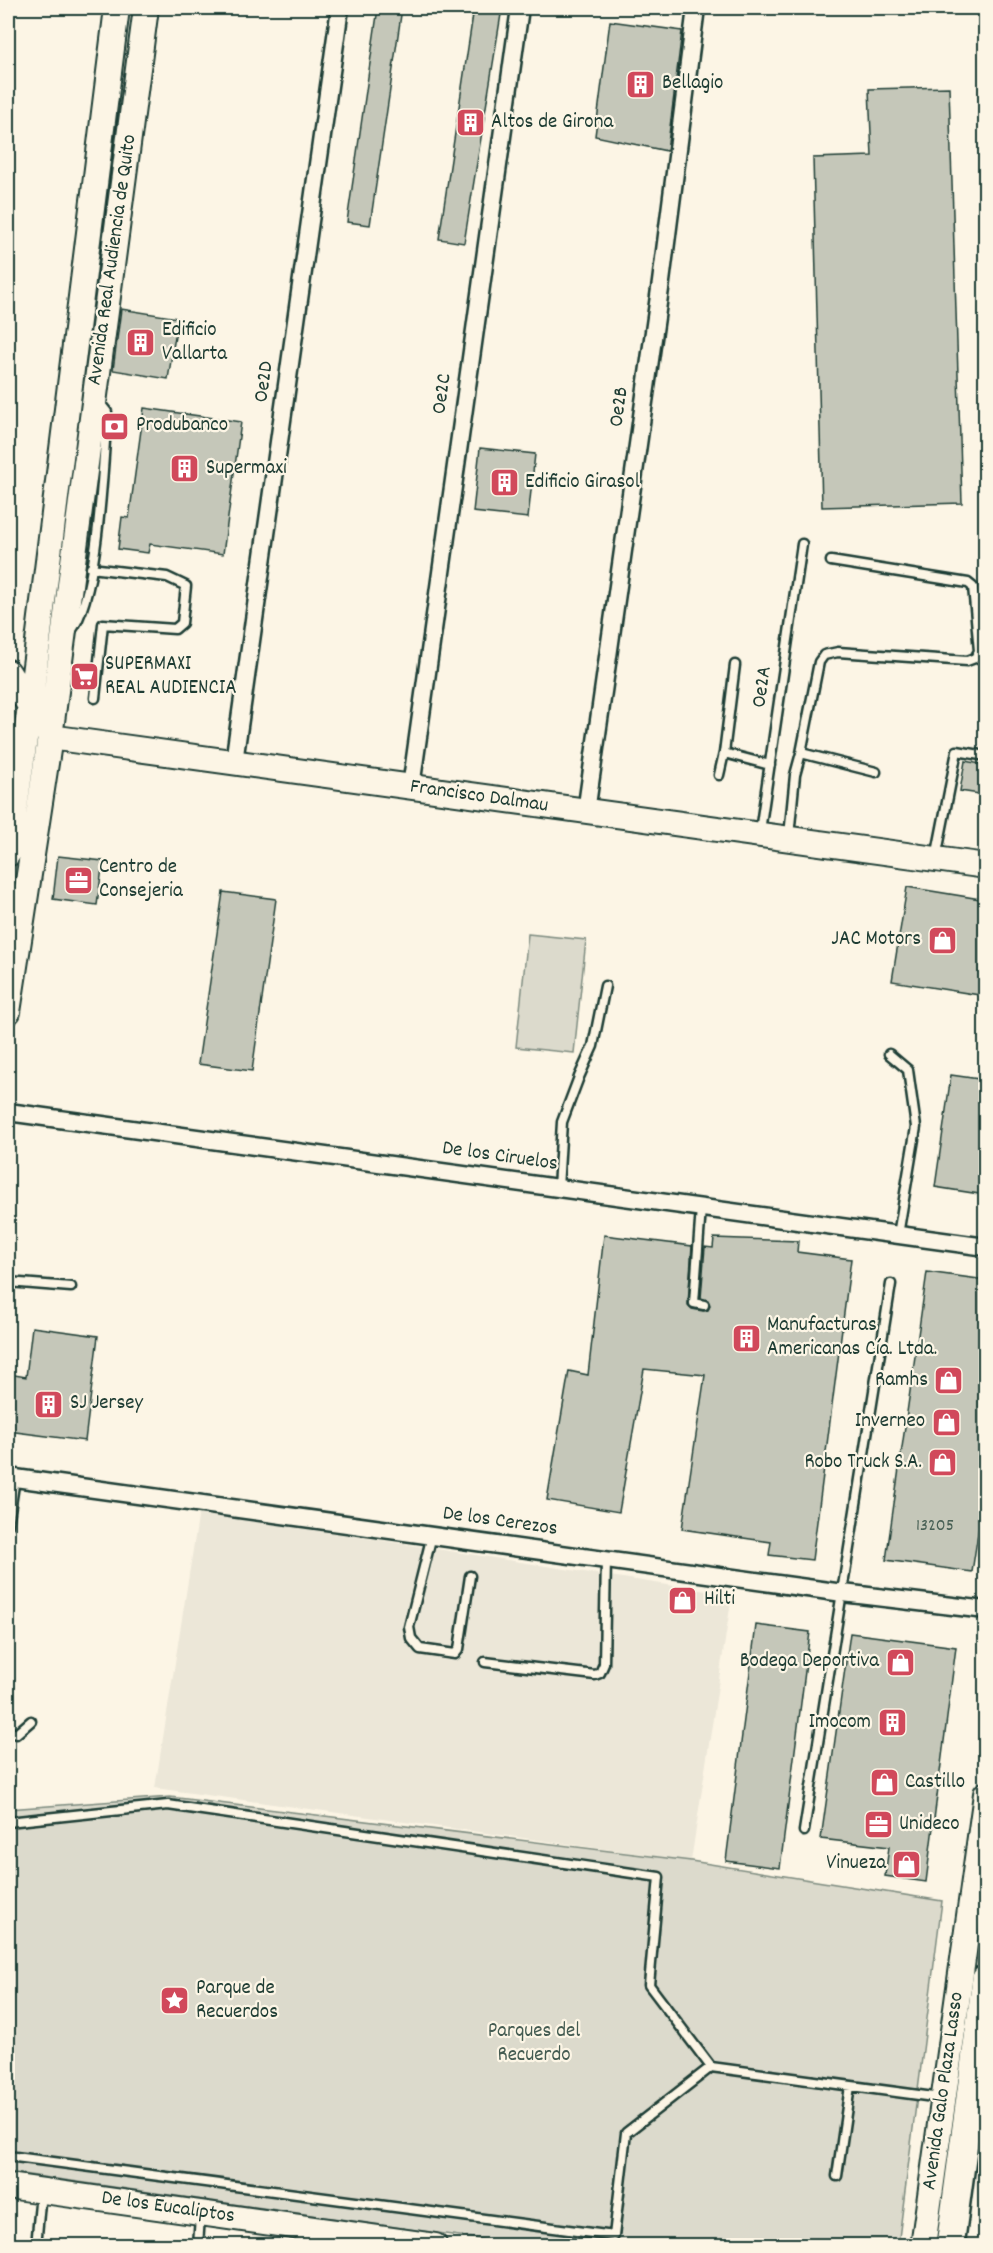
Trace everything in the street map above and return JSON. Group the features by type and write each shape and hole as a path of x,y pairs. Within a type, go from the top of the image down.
{"main road":[{"name":"Avenida Real Audiencia de Quito","path":"8,854 30,706 117,8"},
{"name":"Avenida Real Audiencia de Quito","path":"8,1012 63,640 88,520 94,399 146,8"},
{"path":"8,672 50,737"},
{"name":"Francisco Dalmau","path":"50,737 986,866"},
{"name":"Avenida Galo Plaza Lasso","path":"920,2243 986,1794"},
{"name":"Avenida Galo Plaza Lasso","path":"950,2246 986,1979"},
{"path":"968,2246 986,2115"},
{"name":"De los Eucaliptos","path":"8,2186 435,2246"}],"street":[{"name":"Oe2D","path":"234,762 340,8"},
{"name":"Oe2C","path":"411,787 520,8"},
{"name":"Oe2B","path":"585,812 661,282 696,8"},
{"name":"De los Ciruelos","path":"8,1113 986,1246"},
{"name":"De los Cerezos","path":"11,1477 843,1593 986,1610"}],"lane":[{"path":"63,640 81,615 91,568 88,520"},
{"name":"Oe2A","path":"759,835 802,544"},
{"path":"789,839 795,775 819,662 824,655 838,652 967,661 975,658 979,651 973,587 969,583 831,561"},
{"path":"91,568 167,577 186,586 182,623 175,629 103,624 95,698"},
{"path":"719,775 735,665"},
{"path":"935,859 957,752 986,756"},
{"path":"724,753 770,765"},
{"path":"801,753 876,772"},
{"path":"558,1188 562,1122 592,1046 605,986"},
{"path":"889,1054 908,1070 916,1127 898,1235"},
{"path":"701,1208 693,1303 704,1305"},
{"path":"8,1282 71,1287"},
{"path":"804,1831 891,1284"},
{"path":"8,1525 11,1477"},
{"path":"432,1535 409,1627 411,1638 420,1649 455,1654 459,1649 470,1576"},
{"path":"485,1662 595,1676 600,1673 604,1664 606,1560"},
{"path":"8,1731 16,1734 31,1721"},
{"path":"8,1822 168,1805 659,1877 649,1984 711,2067 943,2098"},
{"path":"8,2156 614,2236 626,2133 711,2067"},
{"path":"837,2176 850,2086"},
{"path":"36,2246 41,2191"},
{"path":"198,2246 200,2212"}],"shaded area":[{"path":"199,1512 732,1595 691,1861 155,1788"}],"green space":[{"path":"528,934 586,940 574,1053 516,1047"},
{"name":"Parques del Recuerdo","path":"170,1797 691,1861 942,1901 899,2238 890,2245 523,2245 8,2172 8,1809"}],"building":[{"path":"378,8 402,8 370,225 347,222"},
{"name":"Altos de Girona","path":"474,8 502,8 464,243 439,239"},
{"name":"Bellagio","path":"610,21 682,31 667,151 595,136"},
{"path":"949,87 962,503 822,507 813,158 872,156 869,89"},
{"name":"Edificio Vallarta","path":"121,309 178,318 168,379 113,370"},
{"name":"Supermaxi","path":"144,408 241,422 223,554 150,544 148,553 118,549 122,517 129,518"},
{"name":"Edificio Girasol","path":"480,448 535,454 528,518 473,512"},
{"path":"965,761 986,765 986,795 960,791"},
{"name":"Centro de Consejeria","path":"58,856 103,861 97,905 53,899"},
{"name":"JAC Motors","path":"907,887 986,900 986,996 892,981"},
{"path":"223,892 276,899 252,1071 198,1064"},
{"path":"951,1075 986,1080 986,1195 935,1187"},
{"path":"604,1235 692,1246 688,1305 692,1309 703,1311 708,1310 710,1306 708,1300 701,1298 705,1247 713,1248 714,1238 798,1241 797,1252 851,1259 812,1560 769,1555 771,1542 682,1529 705,1375 644,1369 619,1512 547,1500 569,1371 588,1375"},
{"path":"927,1272 986,1280 986,1481 972,1572 886,1560"},
{"name":"SJ Jersey","path":"32,1327 98,1336 85,1441 8,1431 8,1374 26,1377"},
{"path":"756,1625 810,1632 780,1868 726,1861"},
{"path":"850,1633 956,1647 926,1882 885,1876 889,1847 821,1839"}],"place":[{"name":"Bellagio","path":"641,84"},
{"name":"Altos de Girona","path":"470,123"},
{"name":"Edificio Vallarta","path":"141,343"},
{"name":"Produbanco","path":"115,426"},
{"name":"Supermaxi","path":"185,469"},
{"name":"Edificio Girasol","path":"504,483"},
{"name":"SUPERMAXI REAL AUDIENCIA","path":"84,677"},
{"name":"Centro de Consejeria","path":"78,880"},
{"name":"JAC Motors","path":"942,940"},
{"name":"Manufacturas Americanas Cía. Ltda.","path":"746,1338"},
{"name":"Ramhs","path":"949,1381"},
{"name":"SJ Jersey","path":"49,1404"},
{"name":"Inverneo","path":"946,1422"},
{"name":"Robo Truck S.A.","path":"943,1463"},
{"name":"Hilti","path":"683,1600"},
{"name":"Bodega Deportiva","path":"900,1662"},
{"name":"Imocom","path":"892,1723"},
{"name":"Castillo","path":"884,1783"},
{"name":"Unideco","path":"878,1825"},
{"name":"Vinueza","path":"907,1864"},
{"name":"Parque de Recuerdos","path":"175,2001"}]}
